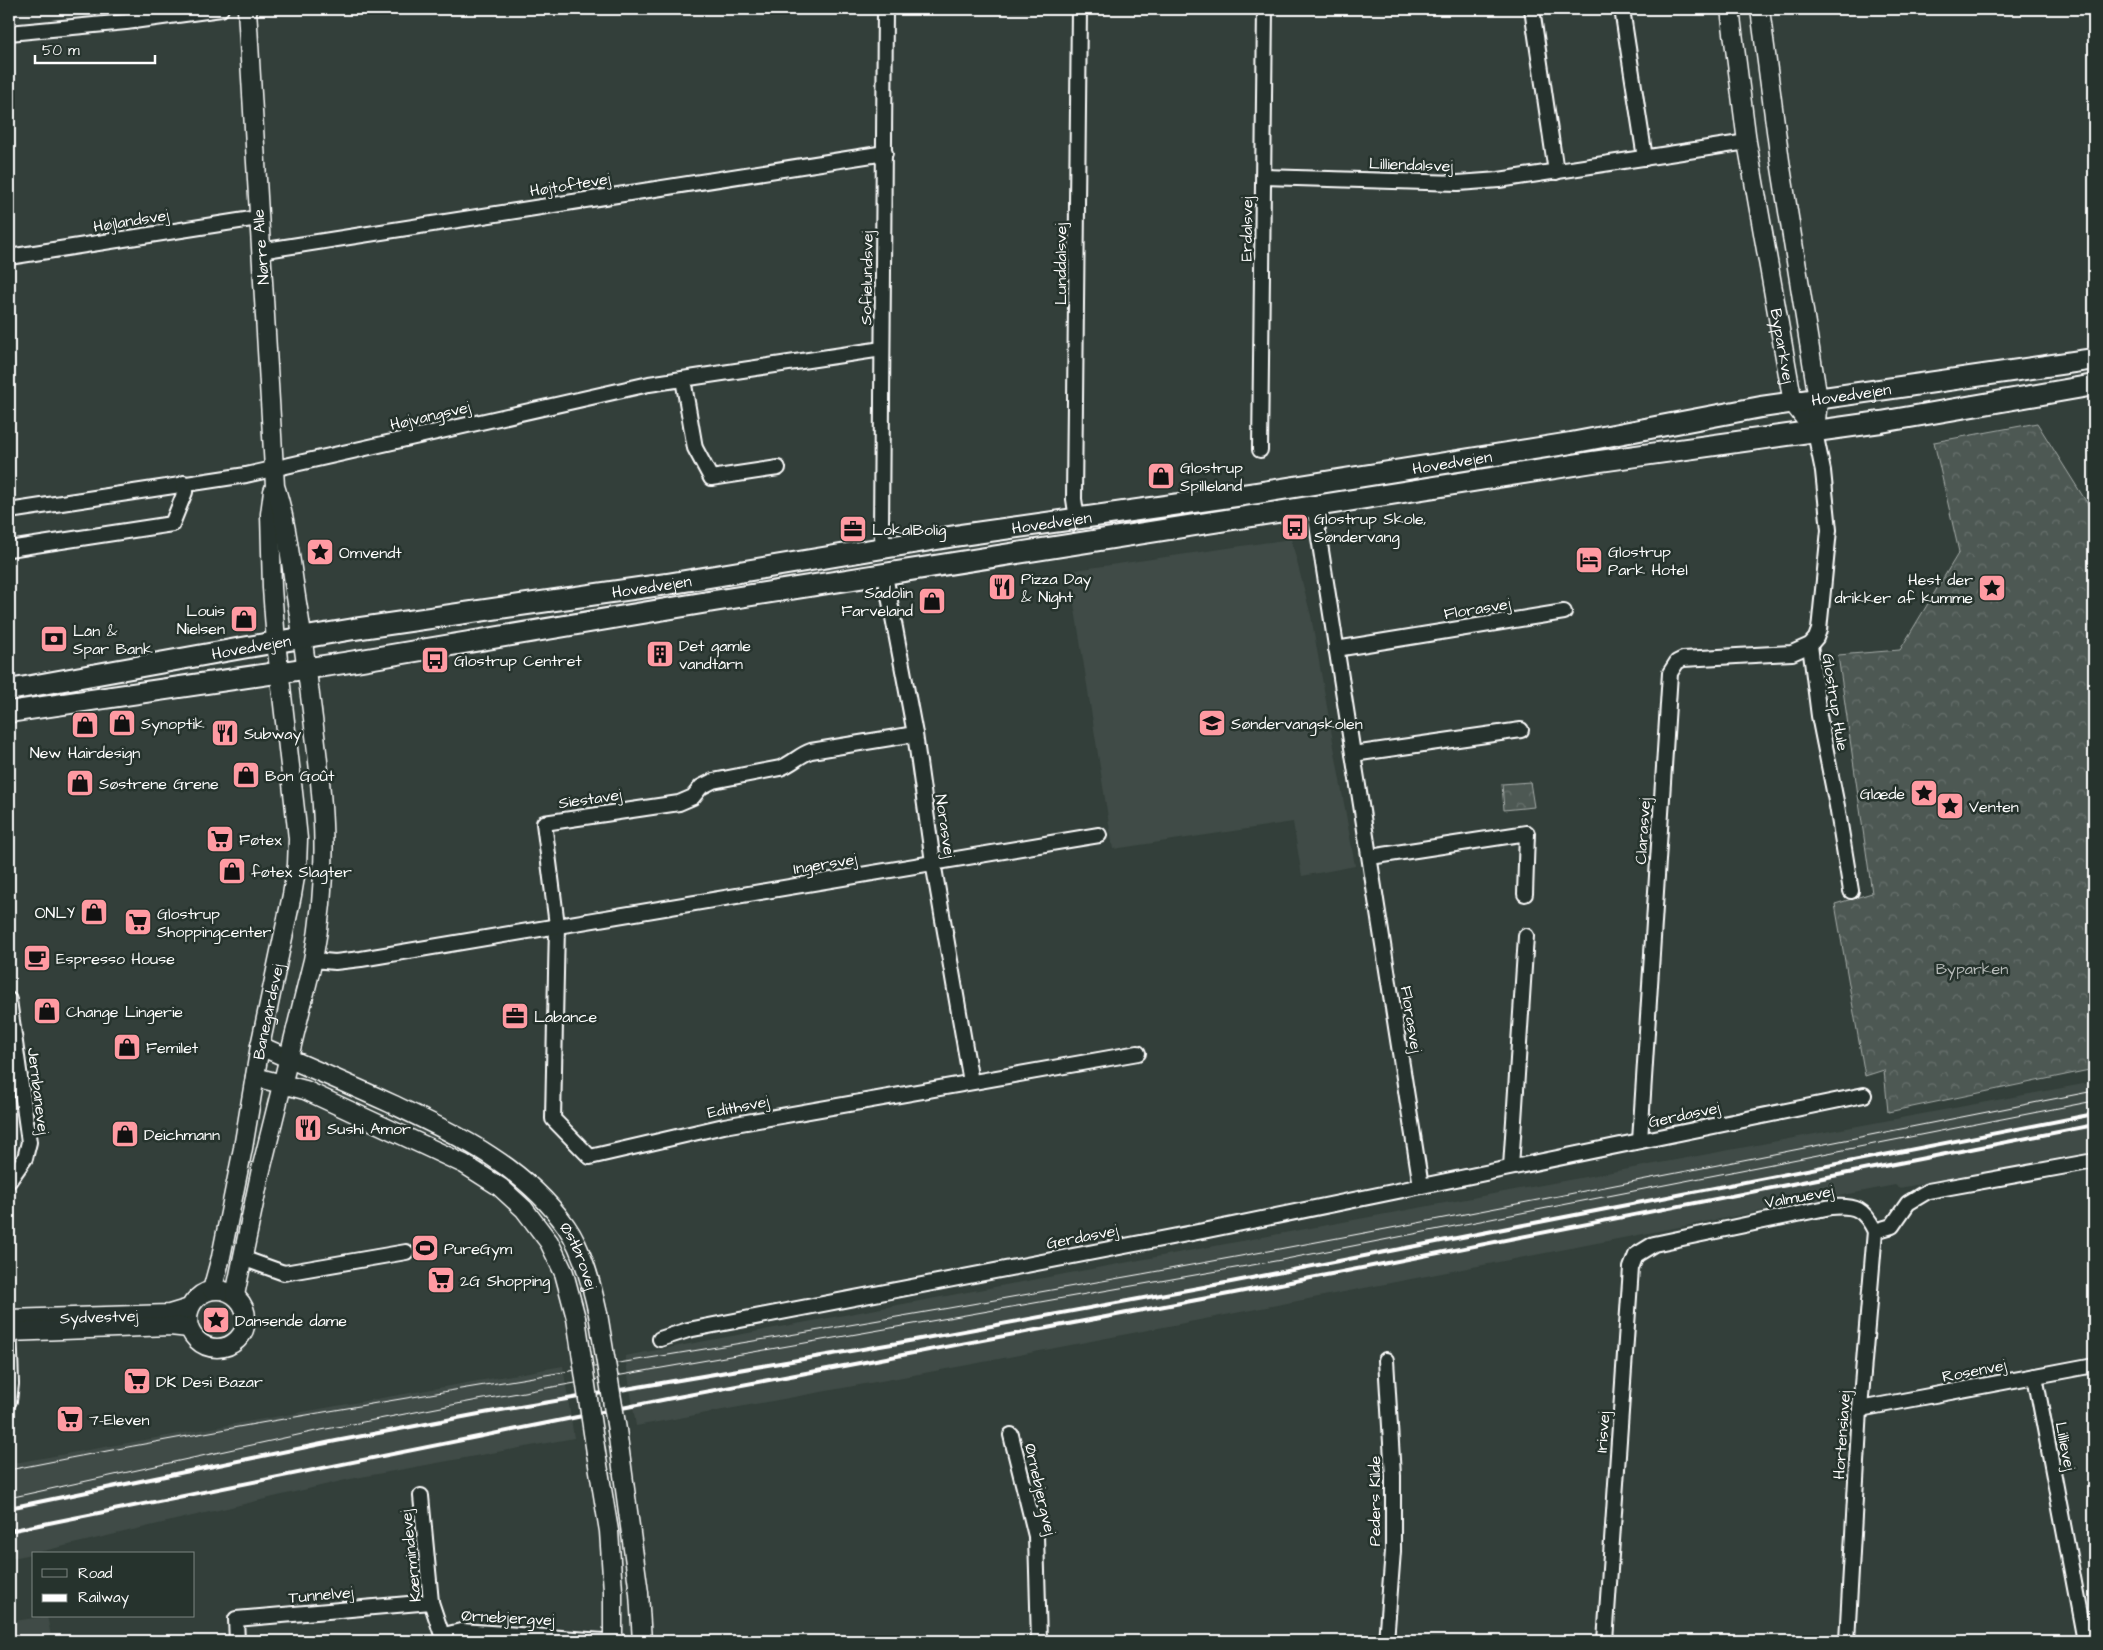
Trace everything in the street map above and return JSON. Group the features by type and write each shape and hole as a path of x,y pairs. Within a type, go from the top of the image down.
{"main road":[{"name":"Hovedvejen","path":"9,690 276,642 668,584 1077,518 1266,492 1570,443 1714,415 2094,359"},
{"name":"Hovedvejen","path":"9,712 308,668 1619,458 1881,422 2094,385"},
{"path":"885,575 893,562 899,558 975,545 1051,522"}],"street":[{"path":"9,33 126,22 221,9"},
{"name":"Nørre Alle","path":"247,9 274,477 270,514 276,642"},
{"name":"Sofielundsvej","path":"884,548 882,531 882,349 885,9"},
{"name":"Lunddalsvej","path":"1077,518 1074,499 1079,9"},
{"name":"Erdalsvej","path":"1260,450 1265,9"},
{"path":"1532,9 1556,172"},
{"path":"1622,9 1645,158"},
{"name":"Byparkvej","path":"1730,9 1747,142 1793,403 1815,432"},
{"name":"Byparkvej","path":"1760,9 1780,161 1818,399 1815,432"},
{"name":"Lilliendalsvej","path":"1264,177 1458,183 1499,180 1556,172 1747,142"},
{"name":"Højtoftevej","path":"260,251 885,153"},
{"name":"Højlandsvej","path":"9,257 258,218"},
{"name":"Højvangsvej","path":"9,511 246,475 274,477 649,384 882,349"},
{"path":"683,379 695,448 711,478 778,468"},
{"name":"Glostrup Hule","path":"1815,432 1824,480 1829,530 1819,630 1816,638 1810,645 1819,716 1837,806 1851,891"},
{"name":"Nørre Alle","path":"274,477 284,518 308,668"},
{"path":"9,549 172,524 184,492 184,483"},
{"name":"Florasvej","path":"1314,506 1420,1186"},
{"name":"Norasvej","path":"885,575 916,734 934,862 971,1082"},
{"name":"Florasvej","path":"1336,649 1564,612"},
{"name":"Banegårdsvej","path":"212,1290 221,1257 241,1157 260,1046 297,865 296,820 276,642"},
{"name":"Clarasvej","path":"1640,1141 1670,673 1677,662 1683,659 1792,653 1810,645"},
{"name":"Banegårdsvej","path":"235,1295 242,1258 313,960 318,931 324,878 324,822 308,668"},
{"path":"1353,754 1521,730"},
{"name":"Siestavej","path":"558,925 544,823 678,803 693,796 701,787 713,781 787,766 803,754 811,751 916,734"},
{"path":"1370,857 1527,833 1525,894"},
{"name":"Ingersvej","path":"558,925 1099,835"},
{"path":"313,960 344,961 558,925"},
{"name":"Edithsvej","path":"558,925 553,1119 590,1157 724,1126 1138,1052"},
{"path":"1511,1167 1526,936"},
{"name":"Jernbanevej","path":"9,1000 29,1142 24,1158 9,1181"},
{"name":"Østbrovej","path":"260,1046 446,1129 508,1166 542,1197 567,1228 585,1266 598,1314 620,1449 639,1594 642,1641"},
{"name":"Østbrovej","path":"255,1077 305,1090 358,1113 464,1164 500,1187 524,1209 549,1242 564,1273 576,1318 609,1531 613,1591 612,1641"},
{"name":"Gerdasvej","path":"660,1339 688,1330 1208,1230 1864,1095"},
{"path":"1875,1231 1892,1226 1908,1203 1928,1191 2094,1161"},
{"name":"Valmuevej","path":"1661,1242 1813,1211 1847,1206 1858,1209 1867,1216 1875,1231"},
{"name":"Hortensiavej","path":"1847,1641 1860,1409 1875,1231"},
{"name":"Irisvej","path":"1605,1641 1631,1268 1636,1255 1642,1250 1661,1242"},
{"path":"242,1258 284,1273 406,1252"},
{"path":"212,1290 224,1290 235,1295 243,1305 246,1324 241,1336 231,1345 219,1348 209,1347 197,1341 189,1328 188,1316 189,1308 198,1296 212,1290"},
{"name":"Sydvestvej","path":"9,1319 169,1314 189,1308"},
{"path":"9,1319 9,1401"},
{"name":"Sydvestvej","path":"9,1332 170,1326 189,1328"},
{"name":"Peders Kilde","path":"1386,1360 1393,1476 1393,1550 1386,1641"},
{"name":"Rosenvej","path":"1860,1409 2094,1365"},
{"name":"Lillievej","path":"2035,1376 2085,1641"},
{"name":"Ørnebjergvej","path":"1011,1435 1036,1536 1039,1641"},
{"name":"Kærmindevej","path":"420,1496 431,1602 442,1640"},
{"name":"Tunnelvej","path":"237,1641 236,1619 431,1602"},
{"name":"Ørnebjergvej","path":"442,1640 454,1632 469,1631 603,1641"}],"shaded area":[{"name":"Søndervangskolen","path":"1291,539 1311,616 1355,866 1302,876 1293,822 1113,849 1069,571"},
{"path":"2094,1082 2094,1152 1899,1188 1895,1185 973,1364 636,1426 625,1356"},
{"path":"563,1366 574,1438 350,1479 39,1552 32,1552 32,1554 9,1559 9,1464"},
{"path":"47,1618 52,1641 9,1641 9,1622"}],"green space":[{"name":"Byparken","path":"2037,423 2094,514 2094,1069 1888,1112 1884,1070 1865,1076 1835,904 1872,893 1838,655 1900,650 1959,552 1934,442"},
{"path":"1530,782 1534,807 1504,810 1502,784"}],"tram line":[{"path":"9,1470 382,1402 881,1320 1142,1274 1551,1198 2094,1091"},
{"path":"9,1498 316,1431 478,1400 1281,1260 2094,1101"}],"railway":[{"path":"9,1508 336,1441 484,1413 898,1343 1231,1282 2094,1114"},
{"path":"9,1531 667,1399 1234,1293 2094,1125"}],"place":[{"name":"Glostrup Spilleland","path":"1161,476"},
{"name":"Glostrup Skole, Søndervang","path":"1295,527"},
{"name":"LokalBolig","path":"853,529"},
{"name":"Omvendt","path":"320,552"},
{"name":"Glostrup Park Hotel","path":"1589,560"},
{"name":"Pizza Day & Night","path":"1002,587"},
{"name":"Hest der drikker af kumme","path":"1992,588"},
{"name":"Sadolin Farveland","path":"932,601"},
{"name":"Louis Nielsen","path":"244,619"},
{"name":"Lån & Spar Bank","path":"54,639"},
{"name":"Det gamle vandtårn","path":"660,654"},
{"name":"Glostrup Centret","path":"435,660"},
{"name":"Synoptik","path":"122,723"},
{"name":"Søndervangskolen","path":"1212,723"},
{"name":"New Hairdesign","path":"85,725"},
{"name":"Subway","path":"225,733"},
{"name":"Bon Goût","path":"246,775"},
{"name":"Søstrene Grene","path":"80,783"},
{"name":"Glæde","path":"1924,793"},
{"name":"Venten","path":"1950,806"},
{"name":"Føtex","path":"220,839"},
{"name":"føtex Slagter","path":"232,871"},
{"name":"ONLY","path":"94,912"},
{"name":"Glostrup Shoppingcenter","path":"138,922"},
{"name":"Espresso House","path":"37,958"},
{"name":"Change Lingerie","path":"47,1011"},
{"name":"Labance","path":"515,1016"},
{"name":"Femilet","path":"127,1047"},
{"name":"Sushi Amor","path":"308,1128"},
{"name":"Deichmann","path":"125,1134"},
{"name":"PureGym","path":"425,1248"},
{"name":"2G Shopping","path":"441,1280"},
{"name":"Dansende dame","path":"216,1320"},
{"name":"DK Desi Bazar","path":"137,1381"},
{"name":"7-Eleven","path":"70,1419"}]}
